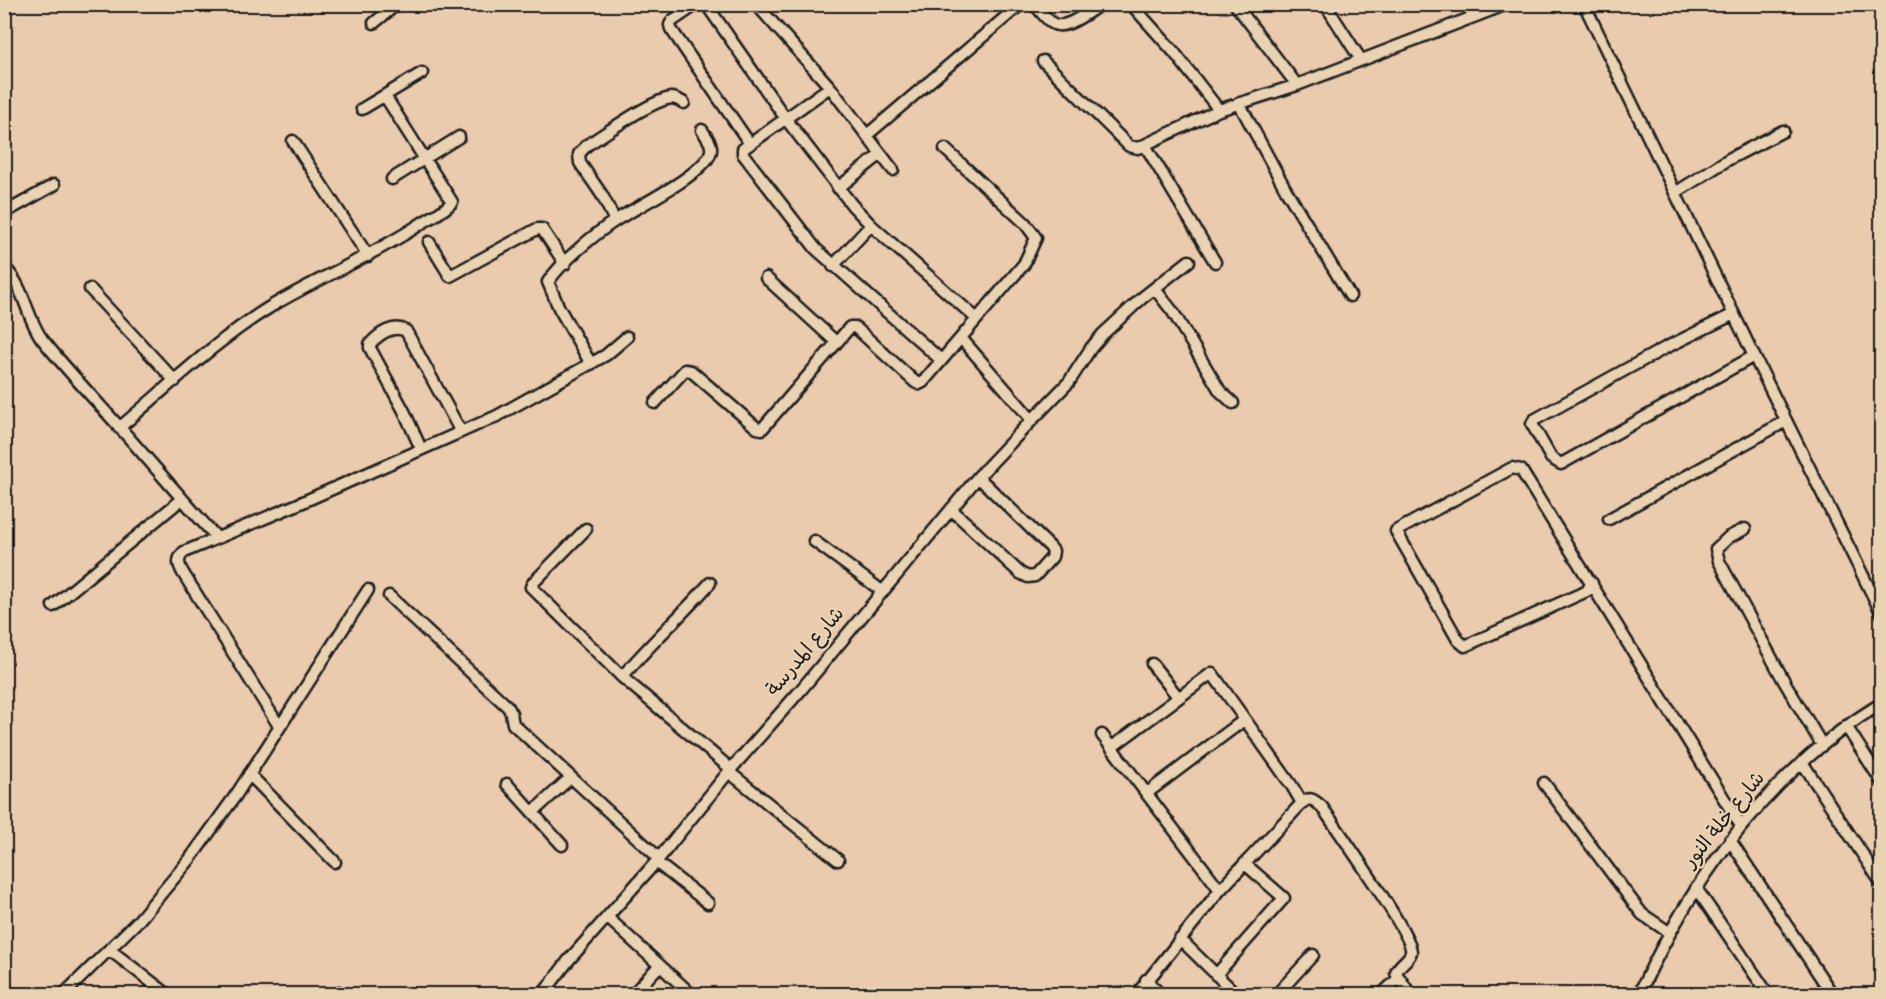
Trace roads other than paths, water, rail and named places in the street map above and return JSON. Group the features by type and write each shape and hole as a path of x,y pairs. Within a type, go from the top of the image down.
{"street":[{"path":"374,23 397,4"},
{"path":"697,4 672,21 671,29 750,144"},
{"path":"706,4 786,119 838,188 871,225 977,318"},
{"path":"756,4 830,87 893,170"},
{"path":"867,135 1021,4"},
{"path":"1034,4 1058,26 1072,21 1101,4"},
{"path":"1131,4 1174,52 1219,110"},
{"path":"1235,4 1297,85"},
{"path":"1325,4 1361,60"},
{"path":"1043,60 1134,149 1219,110 1297,85 1507,4"},
{"path":"1584,4 1881,614"},
{"path":"362,109 423,73"},
{"path":"830,87 743,149 746,158 803,234 833,266 941,360"},
{"path":"119,428 236,330 299,290 403,236 452,202 385,96"},
{"path":"615,221 602,195 580,163 579,154 587,145 651,106 670,98 684,103"},
{"path":"1239,103 1286,190 1350,296"},
{"path":"591,364 549,288 548,282 615,221 639,208 703,165 711,152 712,145 702,130"},
{"path":"1675,193 1729,159 1783,131"},
{"path":"392,180 459,137"},
{"path":"293,141 368,256"},
{"path":"1145,145 1215,262"},
{"path":"655,403 679,374 685,370 691,371 757,428 762,429 845,330 850,327 855,327 919,384 923,382 1024,264 1036,238 1025,223 945,149"},
{"path":"838,188 881,154"},
{"path":"4,213 54,185"},
{"path":"833,266 871,225"},
{"path":"429,242 450,276 537,229 542,229 566,264"},
{"name":"شارع المدرسة","path":"543,994 568,961 658,860 730,771 800,691 978,477 1069,382 1091,348 1142,298 1189,261"},
{"path":"4,267 14,277 23,294 33,325 41,337 217,538"},
{"path":"766,278 836,342"},
{"path":"90,289 175,381"},
{"path":"1155,289 1173,312 1220,392 1233,403"},
{"path":"1734,314 1656,353 1534,420 1532,424 1551,458 1561,464 1754,356"},
{"path":"421,449 404,411 370,348 370,344 395,328 406,331 461,432"},
{"path":"279,726 180,567 180,557 184,552 497,416 606,356 627,337"},
{"path":"961,338 1032,420"},
{"path":"1609,519 1786,421"},
{"path":"1592,583 1587,591 1464,646 1458,640 1396,531 1512,468 1521,470 1592,583 1741,826"},
{"path":"951,509 1020,573 1028,577 1035,576 1052,556 1053,551 1050,547 978,477"},
{"path":"53,606 182,499"},
{"path":"586,529 532,583 531,587 622,677 730,771 838,860"},
{"path":"1745,529 1720,544 1716,549 1719,561 1784,681 1822,744"},
{"path":"814,541 882,591"},
{"path":"622,677 710,583"},
{"path":"64,994 139,920 190,859 249,774 368,590"},
{"path":"389,596 508,707 513,724 658,860 708,903"},
{"path":"1152,664 1178,697"},
{"path":"1112,747 1212,673 1302,803"},
{"name":"شارع خلة النور","path":"1639,994 1696,888 1741,826 1775,788 1822,744 1881,703"},
{"path":"1147,793 1244,720"},
{"path":"1846,726 1881,782"},
{"path":"1102,735 1220,890"},
{"path":"1802,762 1881,884"},
{"path":"249,774 335,862"},
{"path":"533,812 570,778"},
{"path":"1544,783 1642,914 1670,933"},
{"path":"507,784 562,845"},
{"path":"1137,994 1220,890 1302,803 1311,798 1322,807 1401,926 1412,948 1411,954 1397,968 1396,973 1410,994"},
{"path":"1730,840 1832,994"},
{"path":"1216,975 1284,898 1245,864"},
{"path":"1696,888 1768,994"},
{"path":"608,918 690,993"},
{"path":"1180,939 1236,994"},
{"path":"110,950 167,994"},
{"path":"1277,994 1314,955"},
{"path":"633,994 659,966"},
{"path":"1382,994 1399,978"},
{"path":"1146,980 1160,994"}]}
